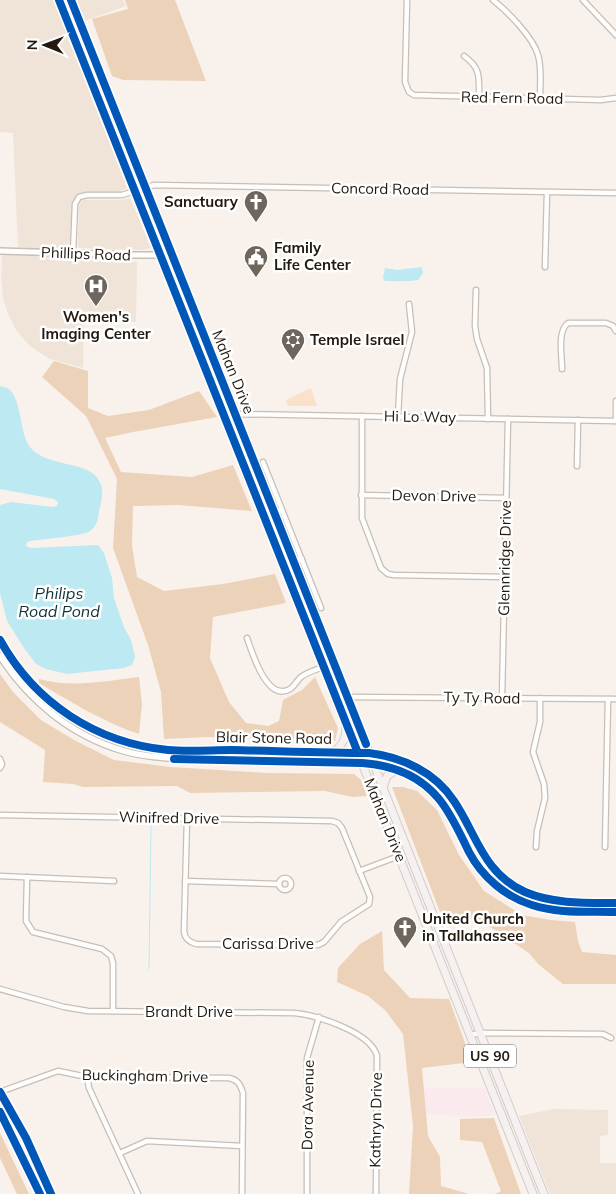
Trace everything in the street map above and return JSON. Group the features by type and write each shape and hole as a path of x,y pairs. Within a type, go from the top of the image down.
{"main road":[{"name":"Mahan Drive","path":"59,0 533,1194"},
{"name":"Mahan Drive","path":"71,0 235,414 278,511 294,562 544,1194"},
{"path":"71,30 82,27"},
{"path":"101,107 112,103"},
{"path":"192,336 201,330"},
{"name":"Blair Stone Road","path":"0,640 18,669 47,700 89,728 118,740 151,748 170,750 369,753 389,756 410,764 422,770 440,785 456,805 488,862 511,884 533,895 548,899 616,902"},
{"name":"Blair Stone Road","path":"0,656 8,670 30,695 54,716 90,738 123,751 164,758 374,764 397,770 416,779 439,799 450,814 480,869 509,894 532,905 564,911 616,912"},
{"path":"333,752 338,750 344,741 346,724"},
{"path":"383,789 387,776 397,770"},
{"path":"429,789 440,785"},
{"path":"480,869 488,862"},
{"path":"590,902 590,911"},
{"path":"448,978 458,974"},
{"path":"497,1103 507,1099"}],"street":[{"name":"Red Fern Road","path":"407,0 405,82 409,92 418,96 601,100 616,98"},
{"path":"493,0 536,48 540,61 540,98"},
{"path":"583,0 616,35"},
{"path":"464,56 474,63 478,70 480,77 479,97"},
{"name":"Concord Road","path":"73,254 75,204 79,197 86,195 114,196 158,185 616,193"},
{"path":"545,267 547,192"},
{"name":"Phillips Road","path":"0,251 160,255 170,250"},
{"path":"476,290 475,326 487,368 488,419"},
{"path":"398,417 400,379 412,332 409,304"},
{"path":"562,368 562,334 568,323 606,323 613,326 616,330"},
{"path":"616,401 616,421"},
{"name":"Hi Lo Way","path":"225,418 235,414 616,421"},
{"path":"362,416 362,518 383,571 394,575 504,577"},
{"name":"Glennridge Drive","path":"502,698 508,419"},
{"path":"577,466 578,420"},
{"path":"263,462 278,511 302,559 321,608"},
{"name":"Devon Drive","path":"361,494 506,498"},
{"path":"264,518 278,511"},
{"path":"283,565 302,559"},
{"path":"247,638 255,662 268,684 276,690 288,690 302,676 323,667"},
{"name":"Ty Ty Road","path":"348,697 616,700"},
{"path":"536,847 537,830 544,798 544,784 533,752 540,722 540,698"},
{"path":"605,847 608,699"},
{"path":"0,759 2,764 0,768"},
{"name":"Winifred Drive","path":"0,815 332,822 338,823 342,828 359,871"},
{"path":"187,819 185,881 279,884"},
{"path":"359,871 399,856"},
{"name":"Carissa Drive","path":"185,881 184,932 187,940 196,944 316,945 324,942 341,922 369,904 370,897 359,871"},
{"path":"0,876 114,881"},
{"path":"27,877 26,921 30,929 36,934 102,949 111,956 113,963 113,1012"},
{"name":"Brandt Drive","path":"0,989 75,1009 113,1012 294,1013 319,1017 332,1022 361,1037 373,1047"},
{"name":"Dora Avenue","path":"307,1194 308,1058 319,1017"},
{"path":"470,1035 481,1033 603,1034 611,1038"},
{"name":"Kathryn Drive","path":"373,1047 377,1056 376,1194"},
{"name":"Buckingham Drive","path":"0,1092 58,1071 87,1077 234,1079 239,1083 243,1093 242,1146"},
{"path":"87,1077 89,1088 138,1194"},
{"path":"0,1092 26,1138 51,1194"},
{"path":"0,1112 40,1194"},
{"path":"120,1153 147,1141 242,1146 242,1194"}],"shaded area":[{"path":"0,0 53,0 127,188 116,193 83,192 78,194 72,204 70,247 65,251 18,247 13,133 0,132"},
{"path":"76,0 123,0 126,6 85,21"},
{"path":"125,0 175,0 206,81 123,80 112,76 92,19 128,9"},
{"path":"130,198 151,248 143,250 79,248 79,205 82,200 121,200"},
{"path":"2,255 137,262 136,322 84,322 83,368 50,359 29,345 16,330 8,314 3,298 1,278"},
{"path":"54,361 88,371 88,408 108,416 149,410 199,391 217,417 105,438 121,472 192,477 233,465 252,511 178,505 133,506 132,545 137,577 164,591 223,584 275,574 286,603 213,617 210,658 229,702 246,723 268,726 279,721 283,700 302,690 315,677 338,728 335,741 205,737 164,739 161,692 148,645 113,548 117,479 86,416 42,377"},
{"path":"311,388 317,406 288,406 286,400"},
{"path":"0,674 13,692 41,720 74,740 114,760 170,767 267,773 354,774 361,780 367,796 352,797 325,791 190,793 177,786 83,787 73,784 43,782 45,750 0,722"},
{"path":"139,677 142,704 139,734 100,718 39,683 39,679 51,682 76,683"},
{"path":"392,787 403,787 417,791 437,810 459,855 484,891 522,915 575,922 582,952 616,955 616,984 563,984 538,964 529,953 484,923 440,912"},
{"path":"382,931 384,970 410,998 449,999 472,1062 422,1068 428,1136 440,1157 441,1186 469,1194 409,1194 413,1126 403,1034 385,1010 368,996 337,982 338,968 360,944"},
{"path":"419,1088 484,1088 495,1115 470,1117 418,1113"},
{"path":"554,1109 608,1110 608,1135 600,1136 600,1163 616,1163 616,1194 550,1194 519,1116"},
{"path":"494,1118 521,1194 495,1194 501,1191 482,1142 460,1140 460,1119"},
{"path":"0,1133 29,1194 17,1194 0,1158"}],"water":[{"path":"422,267 423,273 418,280 385,281 383,278 385,268 397,270"},
{"name":"Philips Road Pond","path":"0,386 12,392 18,405 25,438 35,452 45,458 89,471 101,485 102,495 98,520 90,531 72,536 31,541 27,542 26,546 31,548 98,545 104,553 112,578 114,598 124,627 131,640 135,657 132,665 124,668 67,674 46,669 36,664 7,621 0,593 0,505 11,502 53,507 57,506 58,502 54,499 0,489"}],"waterway":[{"path":"149,969 151,826"}],"cycle path":[{"path":"59,0 358,753"},
{"path":"71,0 366,744"},
{"path":"0,640 14,663 50,701 92,729 116,739 168,750 369,753 405,762 427,774 446,791 462,814 490,864 499,875 511,884 525,892 547,899 570,902 616,903"},
{"path":"174,759 362,763 395,769 423,784 439,799 452,818 474,861 488,878 513,897 532,905 553,910 616,912"},
{"path":"0,1092 26,1138 51,1194"},
{"path":"0,1112 40,1194"}],"place":[{"name":"Sanctuary","path":"256,223"},
{"name":"Family Life Center","path":"256,278"},
{"name":"Women's Imaging Center","path":"96,307"},
{"name":"Temple Israel","path":"293,361"},
{"name":"United Church in Tallahassee","path":"405,949"}]}
